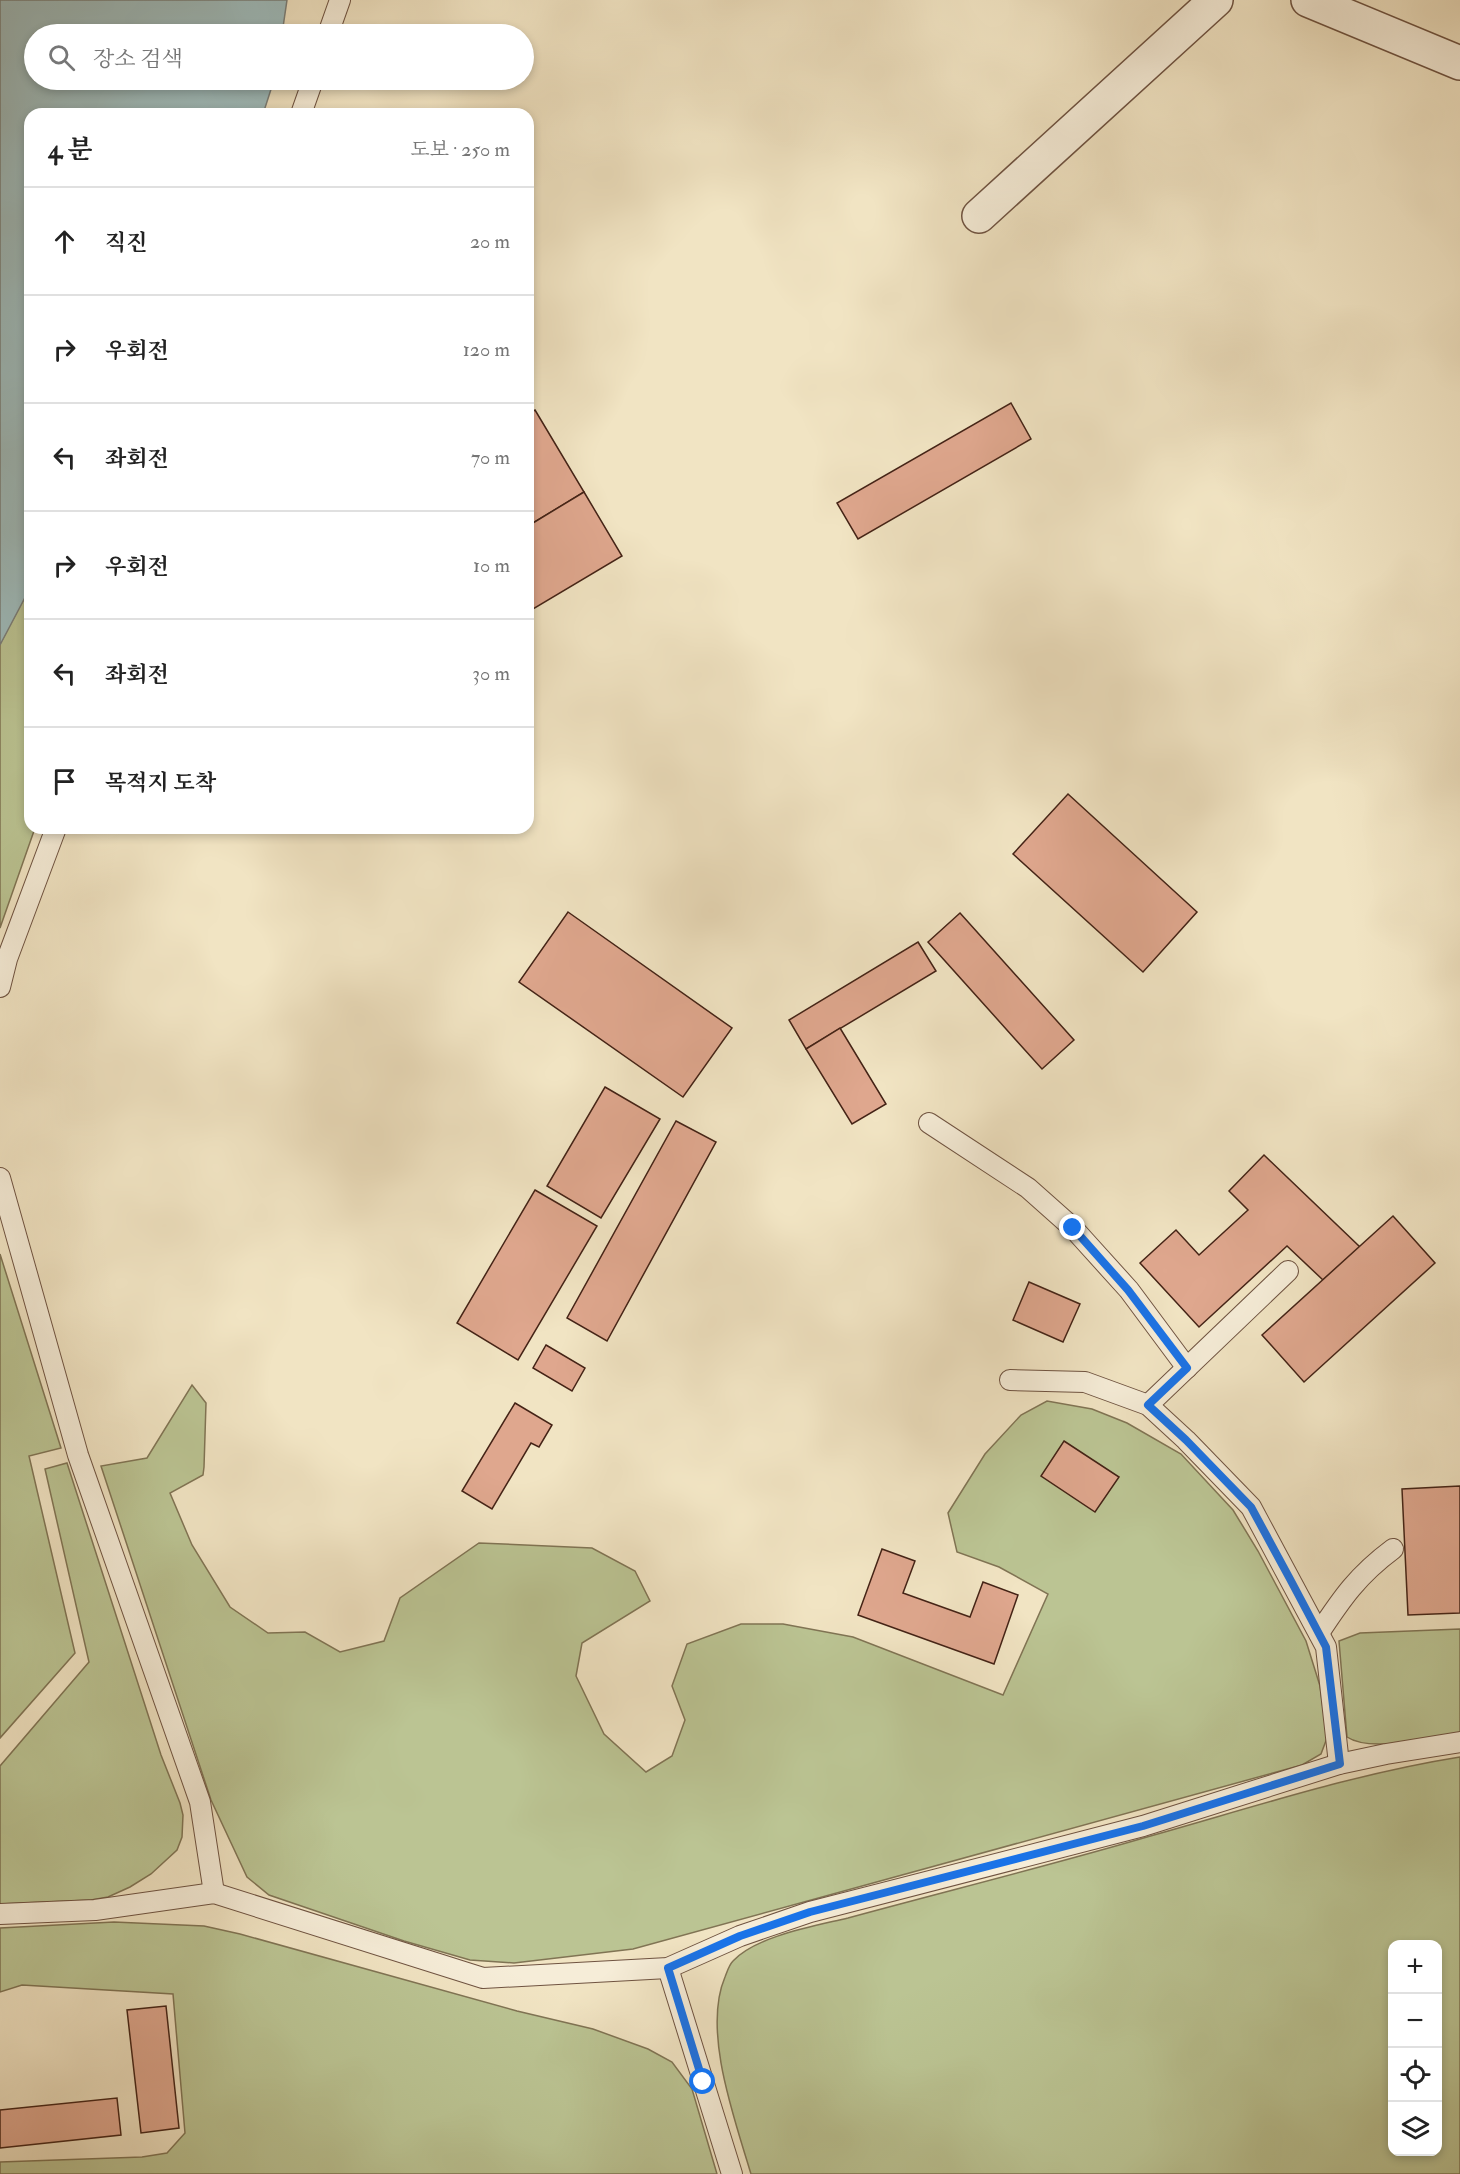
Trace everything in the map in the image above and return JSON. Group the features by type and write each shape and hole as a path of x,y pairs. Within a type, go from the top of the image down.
{"street":[{"path":"979,216 1216,0"},
{"path":"1308,0 1460,63"}],"lane":[{"path":"332,24 340,0"},
{"path":"303,108 309,90"},
{"path":"0,987 7,959 57,834"},
{"path":"929,1123 1029,1188 1073,1228 1128,1290 1187,1368"},
{"path":"0,1178 78,1455 200,1802 214,1893"},
{"path":"1148,1405 1288,1271"},
{"path":"1010,1380 1085,1382 1148,1405 1186,1440 1251,1507 1326,1647 1340,1764"},
{"path":"1319,1634 1345,1593 1373,1564 1393,1549"},
{"path":"0,1914 95,1910 214,1893 483,1978 668,1968 740,1936 810,1912 1143,1826 1340,1764 1460,1742"},
{"path":"668,1968 732,2174"}],"green space":[{"path":"24,598 24,834 33,834 0,928 0,644"},
{"path":"0,1254 61,1448 29,1456 75,1653 0,1738"},
{"path":"192,1385 206,1403 203,1475 170,1493 192,1545 230,1607 268,1633 305,1632 340,1652 384,1641 400,1598 479,1543 592,1548 635,1571 650,1601 582,1643 576,1676 604,1734 646,1772 672,1756 685,1720 672,1686 687,1644 741,1624 783,1624 853,1637 1003,1695 1048,1594 999,1567 957,1552 948,1513 985,1454 1021,1415 1047,1401 1092,1409 1127,1423 1181,1454 1233,1510 1258,1551 1306,1641 1320,1686 1327,1738 1321,1754 1302,1765 633,1949 514,1963 470,1960 404,1941 269,1895 247,1877 211,1800 101,1466 147,1458"},
{"path":"67,1463 161,1755 180,1803 183,1815 182,1837 177,1850 151,1874 108,1897 91,1900 0,1904 0,1766 89,1662 45,1469"},
{"path":"1460,1629 1460,1733 1385,1744 1358,1742 1347,1737 1339,1641 1360,1633"},
{"path":"1460,1757 1460,2174 751,2174 723,2076 717,2023 719,1999 725,1977 732,1963 743,1952 771,1939 803,1929 1381,1773"},
{"path":"114,1922 204,1926 240,1934 517,2011 593,2029 648,2049 672,2062 692,2089 717,2174 0,2174 0,2162 142,2157 167,2153 185,2133 173,1994 22,1985 0,1992 0,1928"}],"water":[{"path":"0,0 287,0 283,24 24,24 24,90 271,90 265,108 24,108 24,599 0,645"}],"building":[{"path":"1011,403 1031,439 858,539 837,503"},
{"path":"534,411 584,492 534,522"},
{"path":"584,492 622,556 534,608 534,522"},
{"path":"1068,794 1197,912 1143,972 1013,854"},
{"path":"568,912 732,1028 683,1097 519,982"},
{"path":"960,913 1074,1040 1042,1069 928,942"},
{"path":"918,942 936,971 806,1049 789,1020"},
{"path":"840,1028 886,1104 852,1124 806,1049"},
{"path":"605,1087 660,1119 601,1218 547,1186"},
{"path":"676,1121 716,1142 607,1341 567,1318"},
{"path":"1264,1155 1360,1247 1323,1280 1287,1246 1199,1327 1140,1263 1176,1230 1199,1255 1248,1210 1229,1191"},
{"path":"535,1190 597,1226 518,1360 457,1323"},
{"path":"1393,1216 1435,1263 1304,1382 1262,1335"},
{"path":"1029,1282 1080,1304 1063,1342 1013,1320"},
{"path":"546,1345 585,1368 572,1391 533,1368"},
{"path":"515,1403 552,1425 539,1447 531,1443 492,1509 462,1491"},
{"path":"1064,1441 1119,1477 1095,1512 1041,1476"},
{"path":"1460,1486 1460,1613 1408,1615 1402,1489"},
{"path":"882,1549 915,1561 903,1593 970,1617 983,1582 1018,1595 994,1664 858,1615"},
{"path":"166,2006 179,2128 141,2133 127,2010"},
{"path":"117,2098 121,2135 0,2148 0,2110"}],"route":[{"path":"703,2082 668,1968 740,1936 810,1912 1143,1826 1340,1764 1326,1647 1251,1507 1186,1440 1148,1405 1187,1368 1128,1290 1073,1228"}]}
